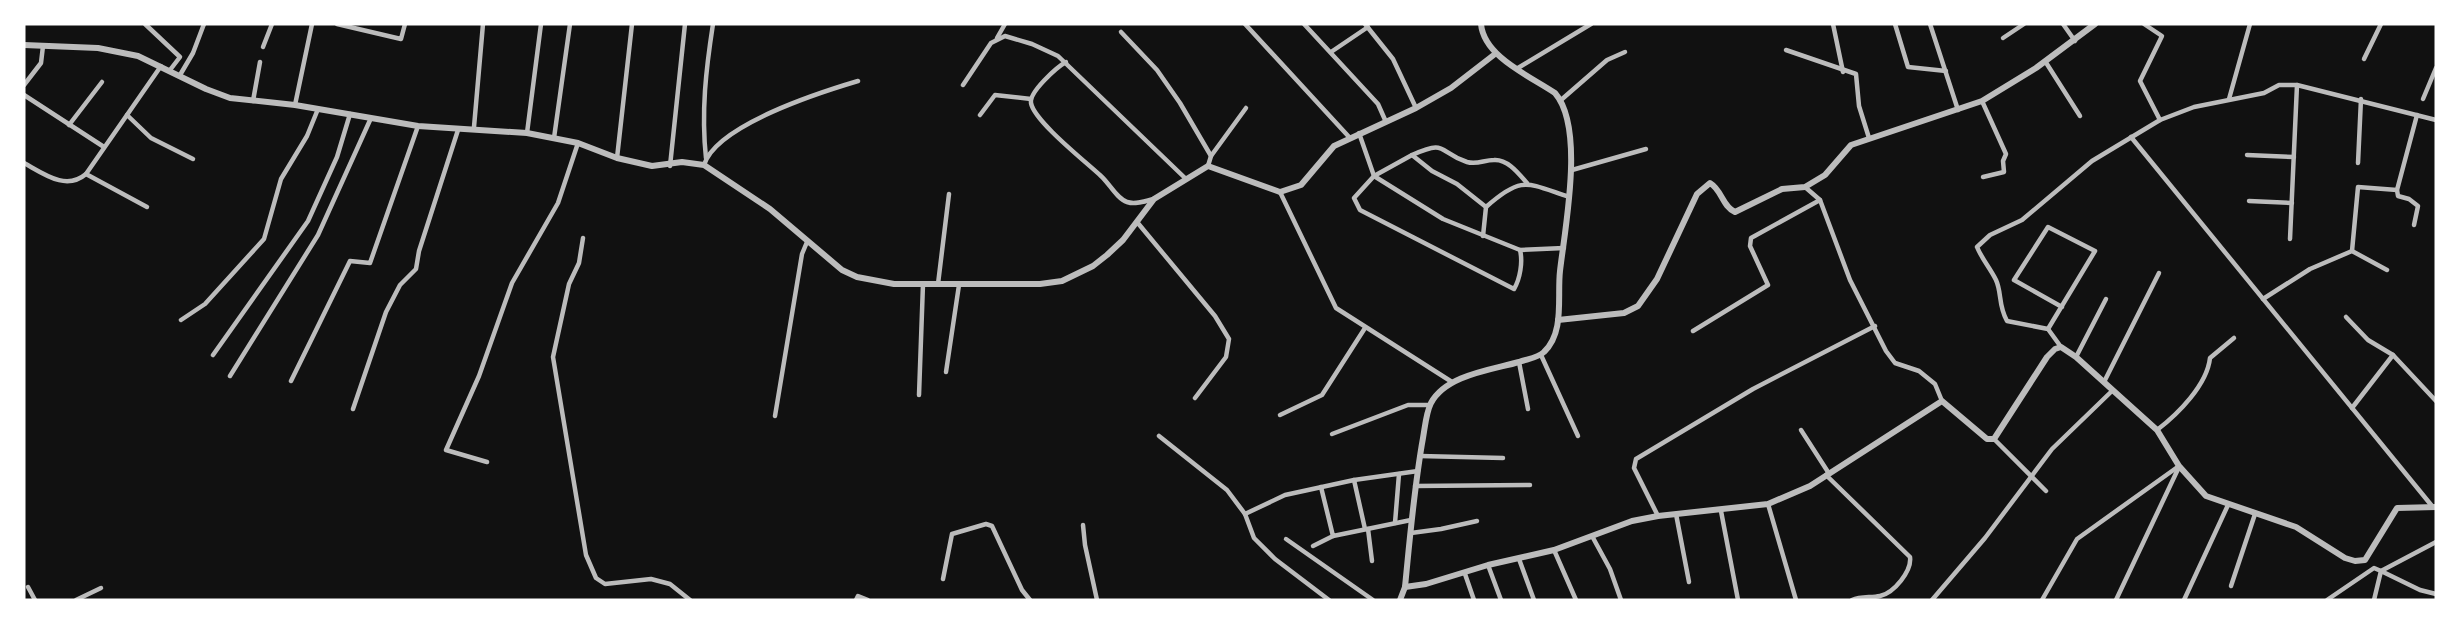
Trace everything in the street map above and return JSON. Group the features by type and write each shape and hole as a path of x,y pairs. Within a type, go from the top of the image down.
{"street":[{"path":"145,24 180,57 170,69"},
{"path":"180,75 193,53 204,24"},
{"path":"263,47 272,24"},
{"path":"295,105 312,24"},
{"path":"337,24 401,39 405,24"},
{"path":"474,127 483,24"},
{"path":"527,133 541,24"},
{"path":"554,138 570,24"},
{"path":"617,158 632,24"},
{"path":"670,166 685,24"},
{"path":"705,161 702,127 704,78 713,24"},
{"path":"963,85 1005,24"},
{"path":"1245,24 1350,138"},
{"path":"1304,24 1378,104 1386,122"},
{"path":"1400,600 1405,587 1414,486 1430,405 1437,393 1452,382 1541,355 1553,343 1558,320 1572,170 1567,117 1561,100 1495,54 1482,32 1481,24"},
{"path":"1518,68 1591,24"},
{"path":"1833,24 1843,72"},
{"path":"1895,24 1908,67 1914,70 1946,71"},
{"path":"1930,24 1958,110"},
{"path":"2003,38 2024,24"},
{"path":"2063,24 2075,41"},
{"path":"1558,320 1624,313 1638,306 1657,279 1697,194 1710,183 1729,209 1735,212 1782,189 1805,187 1825,175 1846,148 1869,138 1982,101 2075,41 2095,24"},
{"path":"2145,24 2162,36 2140,81 2160,120"},
{"path":"2229,99 2250,24"},
{"path":"2364,59 2381,24"},
{"path":"1331,52 1366,25 1393,59 1416,108"},
{"path":"1121,32 1157,70 1180,103 1210,156"},
{"path":"997,38 1005,36 1032,44 1066,63 1185,178"},
{"path":"24,45 98,48 138,56 230,98 295,105 418,126 458,130 474,127 527,133 578,143 617,158 652,166 705,161 770,209 842,270 857,277 894,284 959,285 1040,284 1062,281 1093,266 1123,240 1154,199 1185,178 1209,166 1280,192 1301,185 1334,146 1416,108 1451,88 1495,54"},
{"path":"24,85 41,63 43,46"},
{"path":"1786,50 1843,72 1856,74 1859,106 1869,138"},
{"path":"1561,100 1607,60 1624,52"},
{"path":"2045,61 2080,116"},
{"path":"253,100 260,63"},
{"path":"1066,63 1049,75 1031,99 1031,105 1045,126 1107,182 1124,201 1136,203 1154,199"},
{"path":"24,163 61,182 78,182 86,174 161,66"},
{"path":"2423,99 2436,68"},
{"path":"705,161 714,148 752,122 802,98 858,81"},
{"path":"69,125 102,82"},
{"path":"2436,120 2361,99 2297,85 2279,84 2264,93 2194,107 2160,120 2092,161 2022,220 1990,235 1977,247 1983,263 1996,280 2000,308 2007,321 2048,328 2061,347 2076,357 2157,430 2179,466 2206,496 2296,527 2345,558 2355,561 2365,560 2374,568 2420,590 2436,594"},
{"path":"2290,239 2297,85"},
{"path":"24,95 104,147"},
{"path":"980,116 995,95 1031,99"},
{"path":"2358,163 2361,99"},
{"path":"1982,101 2006,154 2003,161 2004,172 1983,177"},
{"path":"1209,166 1210,156 1246,108"},
{"path":"182,320 205,304 264,239 281,179 307,136 318,109"},
{"path":"213,355 308,221 337,157 350,114"},
{"path":"2414,225 2418,206 2398,195 2397,190 2417,115"},
{"path":"127,116 151,138 193,159"},
{"path":"230,376 318,235 371,118"},
{"path":"291,381 350,261 370,263 418,126"},
{"path":"353,409 386,312 400,285 416,269 419,251 458,130"},
{"path":"1359,133 1374,176 1443,219 1520,250 1564,248"},
{"path":"2131,136 2434,506"},
{"path":"487,462 446,450 479,376 512,283 558,204 578,143"},
{"path":"1520,250 1518,282 1514,289 1360,210 1354,198 1374,176 1432,146 1442,147 1466,161 1477,164 1496,159 1506,163 1527,183 1569,197"},
{"path":"1572,170 1646,149"},
{"path":"1412,155 1432,171 1457,184 1485,207"},
{"path":"2247,155 2294,157"},
{"path":"86,174 147,207"},
{"path":"1483,236 1485,207 1504,191 1527,183"},
{"path":"1805,187 1820,200 1850,280 1895,363 1919,371 1935,384 1942,401 1987,439 1994,439 2034,476 2046,491"},
{"path":"2352,251 2358,187 2397,190"},
{"path":"1280,192 1336,308 1452,382"},
{"path":"938,284 949,194"},
{"path":"1693,331 1768,285 1750,246 1751,238 1820,200"},
{"path":"2248,201 2292,202"},
{"path":"1137,222 1215,316 1229,339 1226,357 1195,399"},
{"path":"2048,328 2062,307 2095,251 2048,226 2014,280 2062,307"},
{"path":"583,238 579,263 569,284 553,357 586,555 596,578 604,584 651,579 670,584 690,600"},
{"path":"775,416 802,254 807,242"},
{"path":"2263,299 2310,268 2352,251"},
{"path":"2352,251 2387,270"},
{"path":"2104,382 2159,273"},
{"path":"919,395 923,284"},
{"path":"946,372 959,285"},
{"path":"2076,357 2106,299"},
{"path":"2346,317 2368,340 2393,355 2436,401"},
{"path":"1658,516 1634,468 1636,459 1753,388 1875,326"},
{"path":"1280,415 1322,395 1365,328"},
{"path":"2157,430 2193,394 2209,370 2210,358 2234,338"},
{"path":"1994,439 2047,357 2055,349 2061,347"},
{"path":"1541,355 1578,436"},
{"path":"2352,408 2393,355"},
{"path":"1519,362 1528,409"},
{"path":"1932,600 2034,476 2052,449 2113,390"},
{"path":"1405,587 1426,584 1488,565 1554,550 1632,521 1768,504 1810,486 1942,401"},
{"path":"1332,434 1408,405 1430,405"},
{"path":"1801,430 1827,474 1910,557 1909,570 1888,592 1883,595 1852,600"},
{"path":"1159,436 1214,477 1245,514 1254,538 1275,559 1329,600"},
{"path":"1420,456 1503,458"},
{"path":"2042,600 2077,539 2179,466"},
{"path":"2116,600 2179,466"},
{"path":"1245,514 1285,495 1354,480 1418,471"},
{"path":"1395,523 1399,474"},
{"path":"1354,480 1372,561"},
{"path":"1414,486 1530,485"},
{"path":"1321,487 1333,536"},
{"path":"1768,504 1796,600"},
{"path":"2184,600 2228,505"},
{"path":"2365,560 2397,508 2434,506"},
{"path":"1721,511 1738,600"},
{"path":"1676,514 1689,582"},
{"path":"2231,586 2255,514"},
{"path":"1313,546 1333,536 1411,520"},
{"path":"1411,533 1477,521"},
{"path":"943,579 952,534 986,524 993,526 1022,591 1030,600"},
{"path":"1083,525 1097,600"},
{"path":"1592,536 1610,569 1621,600"},
{"path":"1286,539 1373,600"},
{"path":"2374,600 2381,571 2436,542"},
{"path":"1554,550 1576,600"},
{"path":"1519,559 1534,600"},
{"path":"1488,565 1501,600"},
{"path":"2327,600 2374,568"},
{"path":"1464,574 1474,600"},
{"path":"28,587 34,600"},
{"path":"76,600 100,588"},
{"path":"856,600 858,596 868,600"}]}
